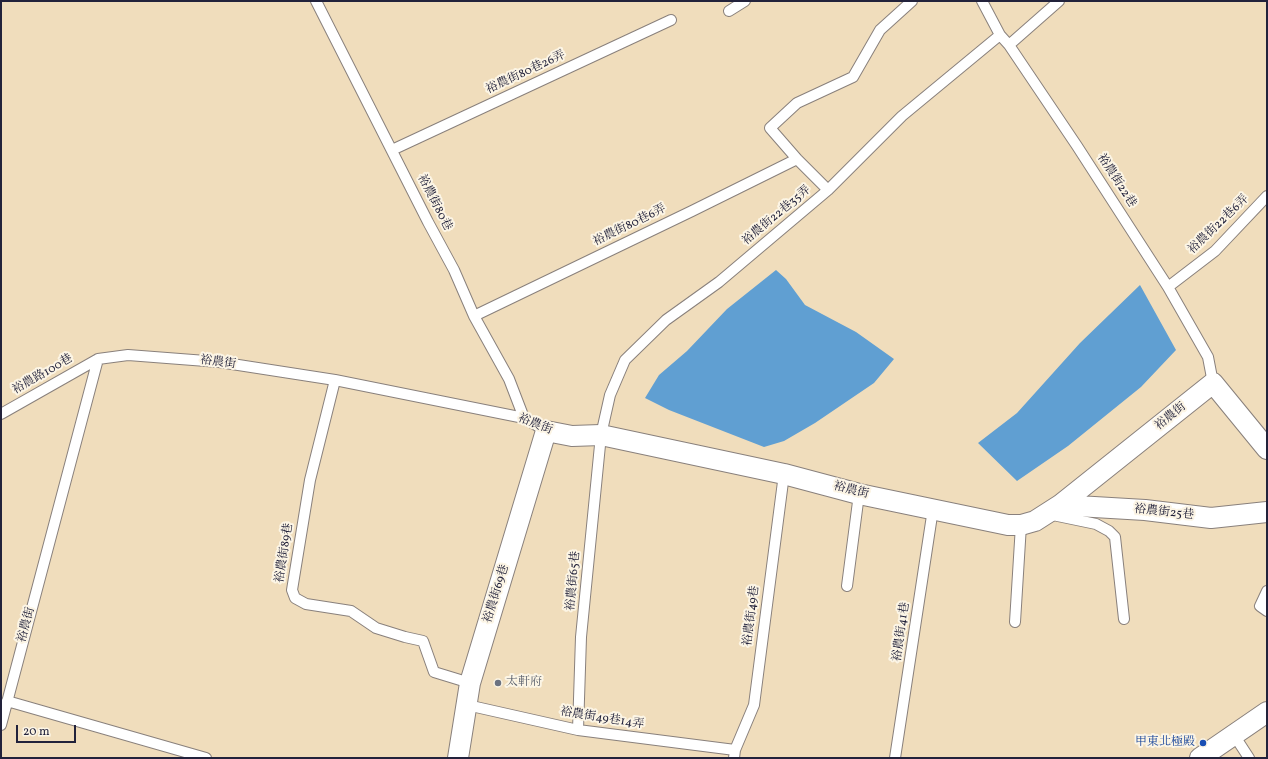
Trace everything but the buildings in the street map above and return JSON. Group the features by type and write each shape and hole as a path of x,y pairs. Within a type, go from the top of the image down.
{"street":[{"name":"裕農街","path":"546,431 572,436 601,435 784,474 859,494 1008,525 1021,525 1035,521 1054,510 1213,383"},
{"path":"1213,383 1267,449"},
{"name":"裕農街69巷","path":"458,758 470,683 546,431"},
{"name":"裕農街25巷","path":"1054,510 1145,510 1211,518 1267,512"},
{"path":"1200,758 1267,712"}],"lane":[{"name":"裕農街80巷","path":"316,1 428,222 454,270 474,316 509,379 524,418"},
{"path":"729,10 745,1"},
{"path":"828,190 797,159 770,128 797,103 853,77 880,30 912,1"},
{"name":"裕農街22巷","path":"982,1 1000,35 1078,146 1168,287 1208,357 1213,383"},
{"path":"1009,46 1059,1"},
{"name":"裕農街80巷26弄","path":"392,150 670,20"},
{"name":"裕農街22巷35弄","path":"601,435 610,395 625,360 666,320 719,282 828,190 902,116 1000,35"},
{"name":"裕農街80巷6弄","path":"474,316 797,159"},
{"name":"裕農街22巷6弄","path":"1168,287 1215,251 1267,196"},
{"name":"裕農街","path":"1,725 98,359 128,355 212,362 335,380 524,418 546,431"},
{"name":"裕農路100巷","path":"1,414 98,359"},
{"name":"裕農街89巷","path":"335,380 310,480 292,590 295,598 306,604 351,611 376,628 423,641 434,672 470,683"},
{"name":"裕農街65巷","path":"578,730 582,637 601,435"},
{"name":"裕農街49巷","path":"735,754 754,705 784,474"},
{"path":"847,586 859,494"},
{"name":"裕農街41巷","path":"895,758 933,509"},
{"path":"1054,510 1096,524 1109,531 1115,537 1124,619"},
{"path":"1015,622 1021,525"},
{"path":"1267,591 1260,606 1267,611"},
{"path":"7,701 206,758"},
{"name":"裕農街49巷14弄","path":"467,705 578,730 735,754"},
{"path":"1234,735 1249,758"}],"water":[{"path":"776,270 786,279 805,305 856,332 894,359 874,383 815,423 784,441 764,447 669,410 645,398 659,375 687,351 727,309"},
{"path":"1140,285 1176,350 1141,387 1068,446 1017,481 978,443 1017,413 1080,343"}],"place":[{"name":"太軒府","path":"498,683"},
{"name":"甲東北極殿","path":"1203,743"}]}
